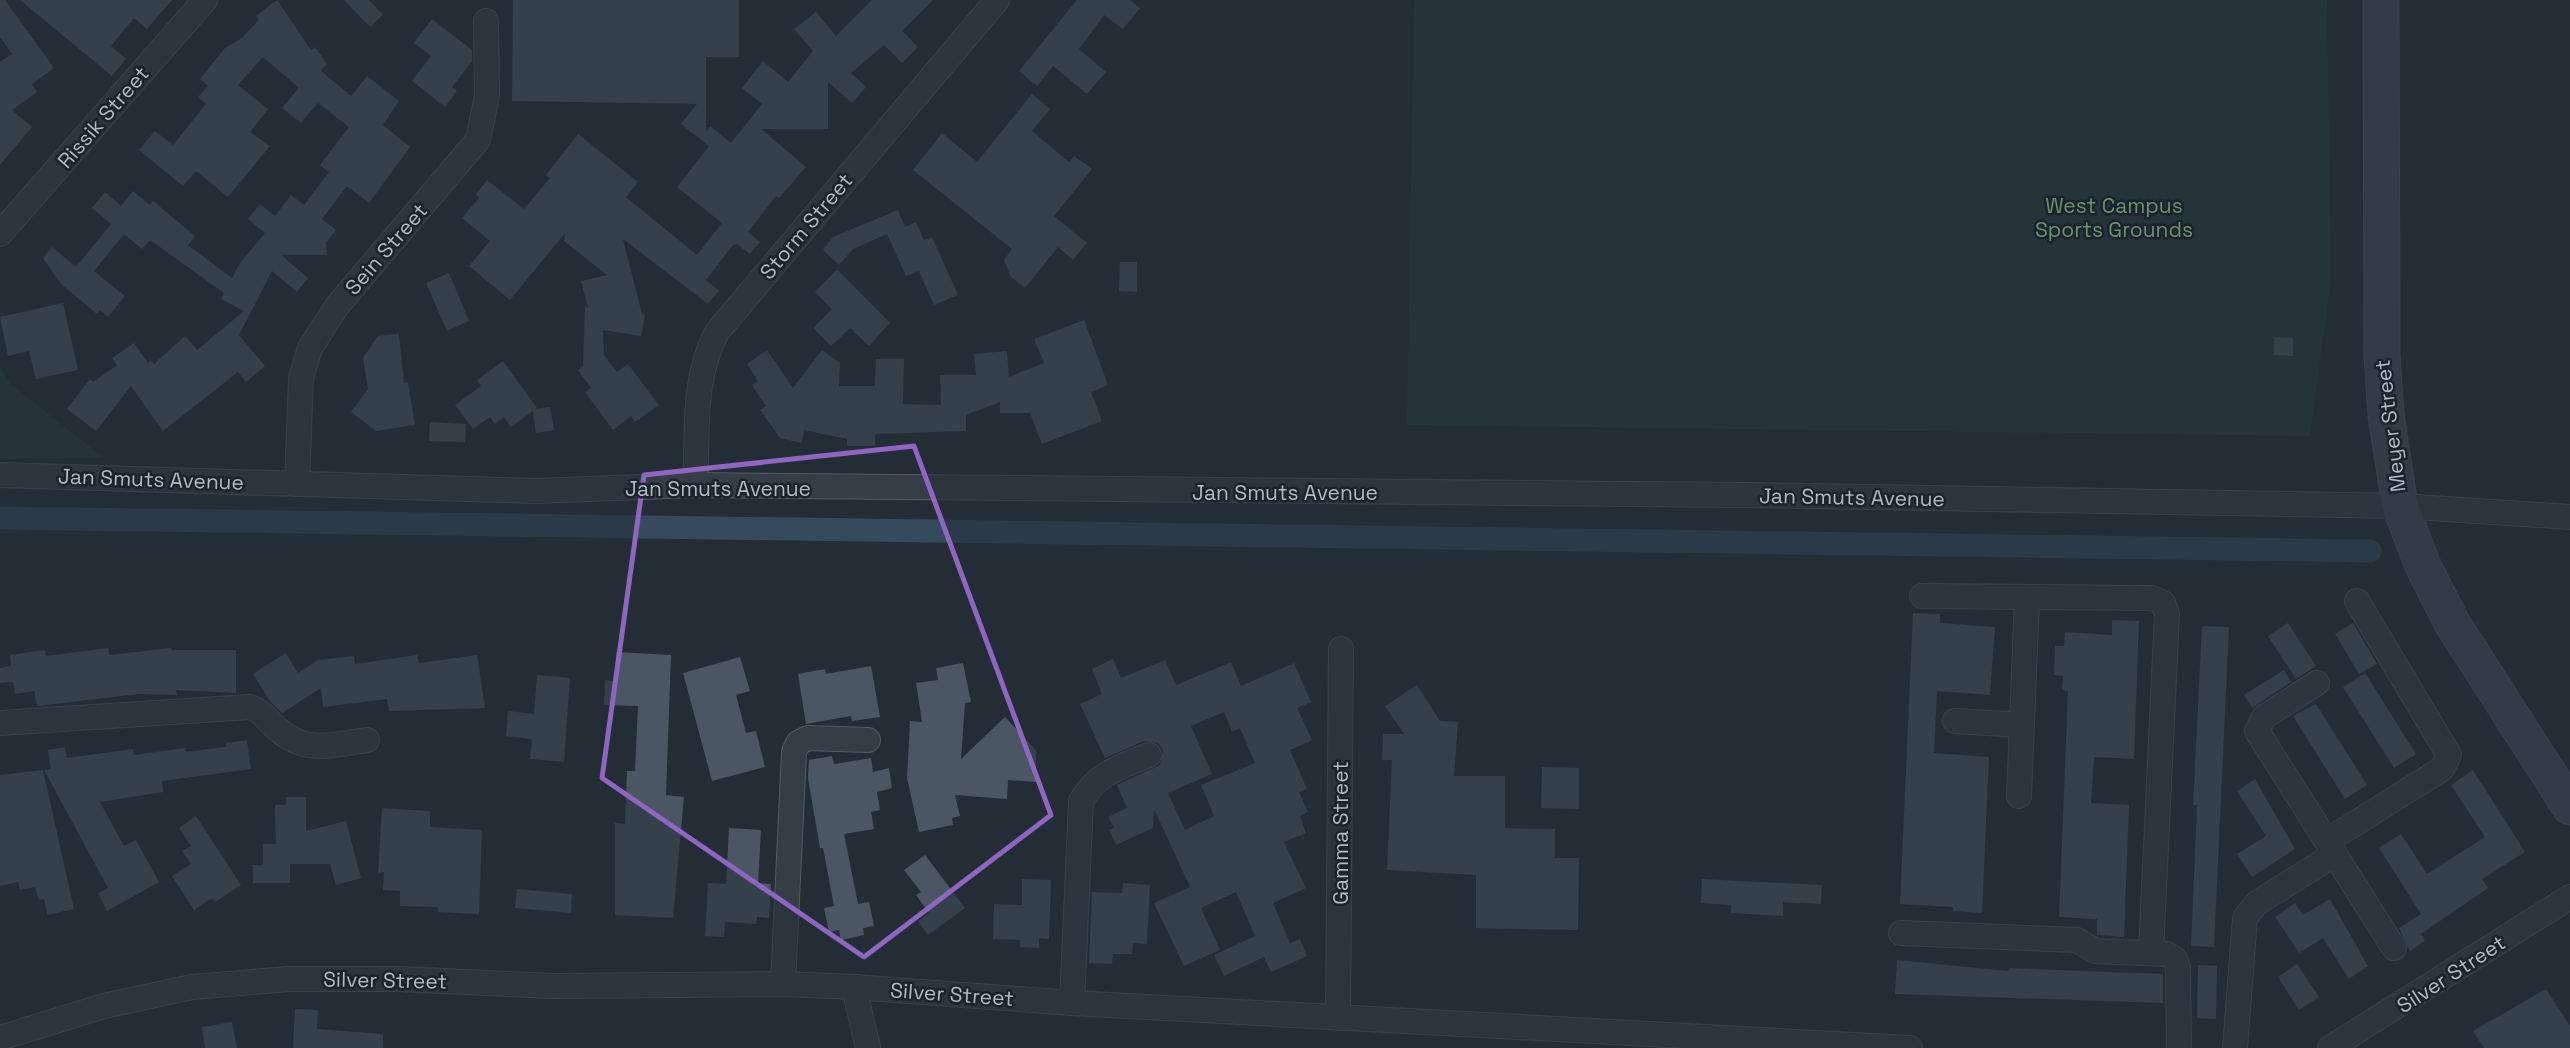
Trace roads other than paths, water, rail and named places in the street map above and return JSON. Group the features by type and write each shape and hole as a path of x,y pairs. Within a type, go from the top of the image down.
{"street":[{"name":"Rissik Street","path":"0,234 205,0"},
{"name":"Storm Street","path":"695,485 700,379 704,356 717,332 997,0"},
{"name":"Meyer Street","path":"2381,0 2382,355 2400,506 2423,566 2452,623 2570,807"},
{"name":"Sein Street","path":"297,484 301,378 310,348 337,306 478,140 487,95 486,21"},
{"name":"Jan Smuts Avenue","path":"0,475 536,491 695,485 1730,495 2400,506 2570,517"},
{"path":"1922,596 2152,598 2166,608 2151,952"},
{"path":"2019,796 2027,599"},
{"path":"2235,1048 2245,918 2257,903 2331,847 2442,769 2449,755 2357,601"},
{"name":"Gamma Street","path":"1338,1018 1341,649"},
{"path":"2316,683 2264,717 2257,731 2394,948"},
{"path":"0,723 250,707 261,710 275,727 298,743 313,747 367,740"},
{"path":"1955,721 2021,725"},
{"path":"783,984 794,752 798,743 808,738 868,740"},
{"path":"1072,1003 1081,801 1090,785 1102,775 1149,755"},
{"name":"Silver Street","path":"2330,1048 2570,897"},
{"path":"1901,933 2077,940 2095,951 2167,954 2177,964 2179,1048"},
{"name":"Silver Street","path":"0,1038 104,1006 192,987 289,979 399,979 553,986 783,984 854,987 1072,1003 1910,1048"},
{"path":"854,987 867,1048"}],"waterway":[{"path":"0,518 2370,551"}],"park label":[{"name":"West Campus Sports Grounds","path":"2114,217"}]}
